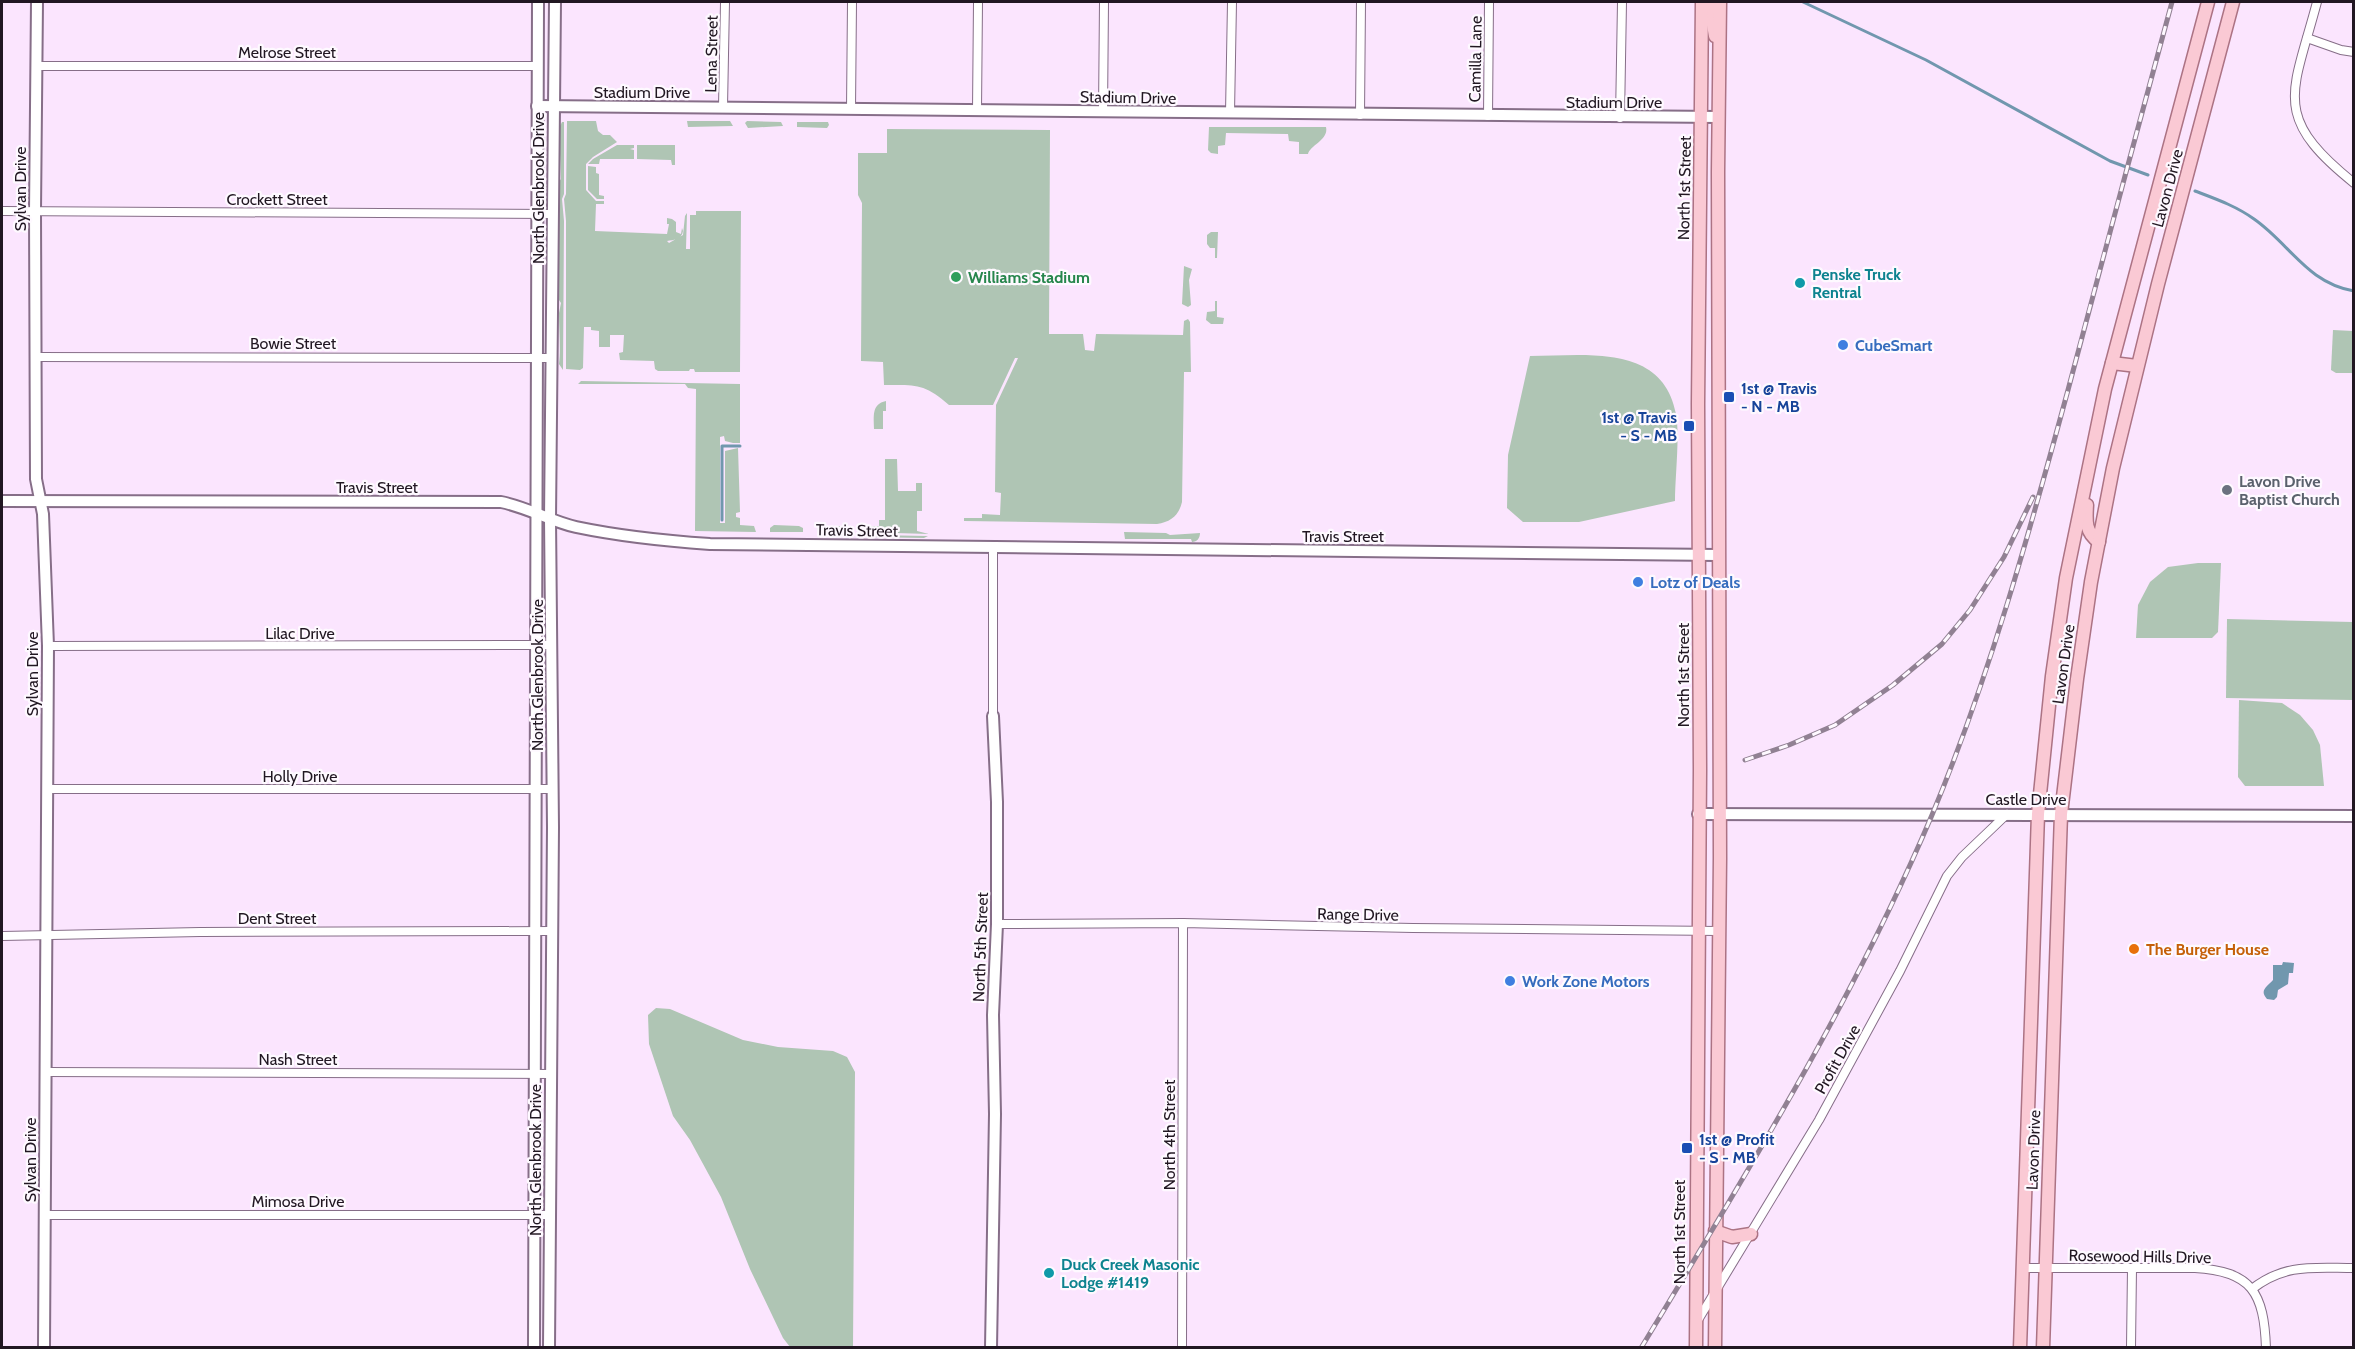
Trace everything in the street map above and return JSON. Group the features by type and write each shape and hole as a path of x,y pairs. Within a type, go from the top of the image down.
{"main road":[{"name":"North 1st Street","path":"1696,1347 1698,420 1702,2"},
{"path":"1709,2 1713,32 1720,40"},
{"name":"North 1st Street","path":"1715,1347 1719,931 1720,2"},
{"name":"Lavon Drive","path":"2019,1347 2038,814 2052,676 2066,578 2112,363 2208,2"},
{"name":"Lavon Drive","path":"2043,1347 2061,814 2077,679 2098,542 2113,468 2137,366 2233,2"},
{"path":"2112,363 2137,366"},
{"path":"1698,420 1718,420"},
{"path":"2090,459 2091,481 2086,523 2091,536 2098,542"},
{"path":"1699,589 1719,589"},
{"path":"1696,1124 1716,1123"},
{"path":"1715,1231 1732,1237 1751,1234"}],"street":[{"name":"Sylvan Drive","path":"37,2 36,479 39,502 44,514 48,646 44,1347"},
{"name":"North Glenbrook Drive","path":"534,1347 533,1073 538,2"},
{"name":"North Glenbrook Drive","path":"549,1347 553,789 550,519 555,2"},
{"name":"Lena Street","path":"723,107 725,2"},
{"path":"851,109 852,2"},
{"path":"977,110 978,2"},
{"path":"1103,112 1104,2"},
{"path":"1230,113 1232,2"},
{"path":"1360,115 1361,2"},
{"name":"Camilla Lane","path":"1488,116 1489,2"},
{"path":"1620,118 1622,2"},
{"path":"2317,2 2295,80 2293,104 2296,118 2308,140 2327,162 2354,183"},
{"path":"2307,38 2354,52"},
{"name":"Melrose Street","path":"37,66 537,66"},
{"name":"Stadium Drive","path":"537,106 1620,118 1719,117"},
{"name":"Crockett Street","path":"2,211 553,214"},
{"name":"Bowie Street","path":"35,357 551,357"},
{"name":"Travis Street","path":"2,501 501,502 535,511 550,519 592,530 710,544 1718,555"},
{"name":"North 5th Street","path":"991,1347 995,1114 993,1015 998,924 997,802 993,716 993,547"},
{"name":"Lilac Drive","path":"48,646 552,645"},
{"name":"Holly Drive","path":"47,789 553,789"},
{"name":"Castle Drive","path":"1698,814 2354,816"},
{"name":"Profit Drive","path":"1696,1324 1819,1120 1947,876 1962,857 2007,814"},
{"name":"Range Drive","path":"998,924 1183,923 1719,931"},
{"name":"North 4th Street","path":"1182,1347 1183,923"},
{"name":"Dent Street","path":"2,936 211,932 552,931"},
{"name":"Nash Street","path":"46,1072 551,1074"},
{"name":"Mimosa Drive","path":"45,1215 550,1215"},
{"name":"Rosewood Hills Drive","path":"2022,1268 2212,1269 2234,1275 2244,1280 2252,1289"},
{"path":"2131,1347 2132,1268"},
{"path":"2266,1347 2261,1306 2252,1289 2262,1282 2295,1268 2354,1268"}],"green space":[{"path":"567,121 596,121 598,131 603,135 610,135 617,142 586,164 586,190 596,201 604,201 604,204 596,204 595,231 667,234 669,224 667,224 667,218 676,222 676,232 681,234 682,228 683,231 680,237 683,235 687,213 686,249 690,249 690,215 696,215 696,211 741,211 740,372 695,372 694,369 658,371 655,369 654,361 620,360 619,353 623,352 624,335 610,335 610,347 599,347 599,331 591,330 591,327 584,327 583,368 580,370 566,369 564,199 566,194"},
{"path":"687,121 730,121 733,126 688,127"},
{"path":"747,121 781,122 783,126 748,128 745,123"},
{"path":"564,122 563,370 559,364 561,303 559,300 559,182 561,179 559,128"},
{"path":"797,122 828,122 829,125 827,128 797,127"},
{"path":"1209,127 1326,127 1326,132 1308,154 1299,154 1299,142 1289,141 1288,134 1226,133 1225,145 1218,146 1218,154 1208,150"},
{"path":"887,129 1050,130 1049,334 1083,334 1085,350 1094,351 1096,334 1183,335 1184,321 1188,319 1190,322 1191,372 1184,372 1182,502 1179,511 1170,520 1157,524 964,521 964,518 982,518 982,514 1000,515 1001,493 995,492 996,405 1018,358 1015,358 993,405 949,405 926,389 904,385 884,385 883,362 861,361 862,203 858,195 858,153 887,153"},
{"path":"617,145 634,145 634,148 630,149 634,150 634,159 600,159 599,164 588,164 593,159"},
{"path":"637,145 675,145 675,165 672,165 671,160 637,159"},
{"path":"588,166 596,167 596,173 599,174 599,195 604,196 604,199 597,199 588,190"},
{"path":"1211,232 1218,232 1217,258 1215,258 1215,248 1210,248 1207,244 1207,235"},
{"path":"1184,266 1192,269 1189,280 1191,305 1188,307 1182,304"},
{"path":"1215,301 1217,301 1217,317 1224,318 1223,324 1211,324 1206,320 1207,312 1215,311"},
{"path":"2333,330 2353,331 2353,373 2336,373 2331,370"},
{"path":"1574,355 1619,358 1639,364 1655,375 1668,391 1676,414 1675,501 1579,522 1523,522 1507,508 1508,455 1530,356"},
{"path":"581,381 740,384 740,443 725,441 724,436 720,437 720,523 725,523 725,451 738,448 740,512 736,513 736,517 740,518 740,525 754,526 756,532 695,531 696,389 688,388 685,384 578,384"},
{"path":"886,401 886,411 883,411 883,429 874,429 876,408"},
{"path":"885,459 897,459 898,491 916,491 916,483 922,483 922,511 917,511 917,531 929,534 862,532 866,526 879,526 879,520 885,520"},
{"path":"774,525 799,526 803,528 803,532 770,532 770,528"},
{"path":"846,526 850,532 817,533 817,528"},
{"path":"1124,532 1170,535 1200,533 1198,539 1192,542 1191,539 1125,539"},
{"path":"870,535 928,536 924,538 866,537"},
{"path":"2221,563 2218,632 2212,638 2136,638 2138,605 2150,582 2168,567"},
{"path":"2227,619 2353,622 2353,700 2226,698"},
{"path":"2239,700 2282,703 2300,715 2313,730 2320,745 2324,786 2245,786 2238,777"},
{"path":"656,1008 670,1009 743,1040 778,1047 833,1051 847,1057 855,1072 853,1347 790,1347 783,1338 750,1269 721,1197 690,1140 673,1116 649,1044 648,1015"}],"water":[{"path":"2283,962 2294,963 2293,973 2289,973 2288,984 2278,990 2274,1000 2267,999 2264,991 2273,980 2273,965 2282,965"}],"waterway":[{"path":"1803,2 1926,60 2110,161 2148,175"},
{"path":"2195,191 2247,214 2267,229 2311,271 2338,287 2354,291"},
{"path":"722,520 722,446 740,446"}],"railway":[{"path":"1641,1348 1758,1152 1833,1020 1901,884 1953,763 1990,658 2023,552 2172,2"},
{"path":"1745,760 1789,745 1835,725 1893,685 1942,644 1970,610 2004,557 2033,497"}],"place":[{"name":"Williams Stadium","path":"956,277"},
{"name":"Penske Truck Rentral","path":"1800,283"},
{"name":"CubeSmart","path":"1843,345"},
{"name":"1st @ Travis - N - MB","path":"1729,397"},
{"name":"1st @ Travis - S - MB","path":"1689,426"},
{"name":"Lavon Drive Baptist Church","path":"2227,490"},
{"name":"Lotz of Deals","path":"1638,582"},
{"name":"The Burger House","path":"2134,949"},
{"name":"Work Zone Motors","path":"1510,981"},
{"name":"1st @ Profit - S - MB","path":"1687,1148"},
{"name":"Duck Creek Masonic Lodge #1419","path":"1049,1273"}]}
